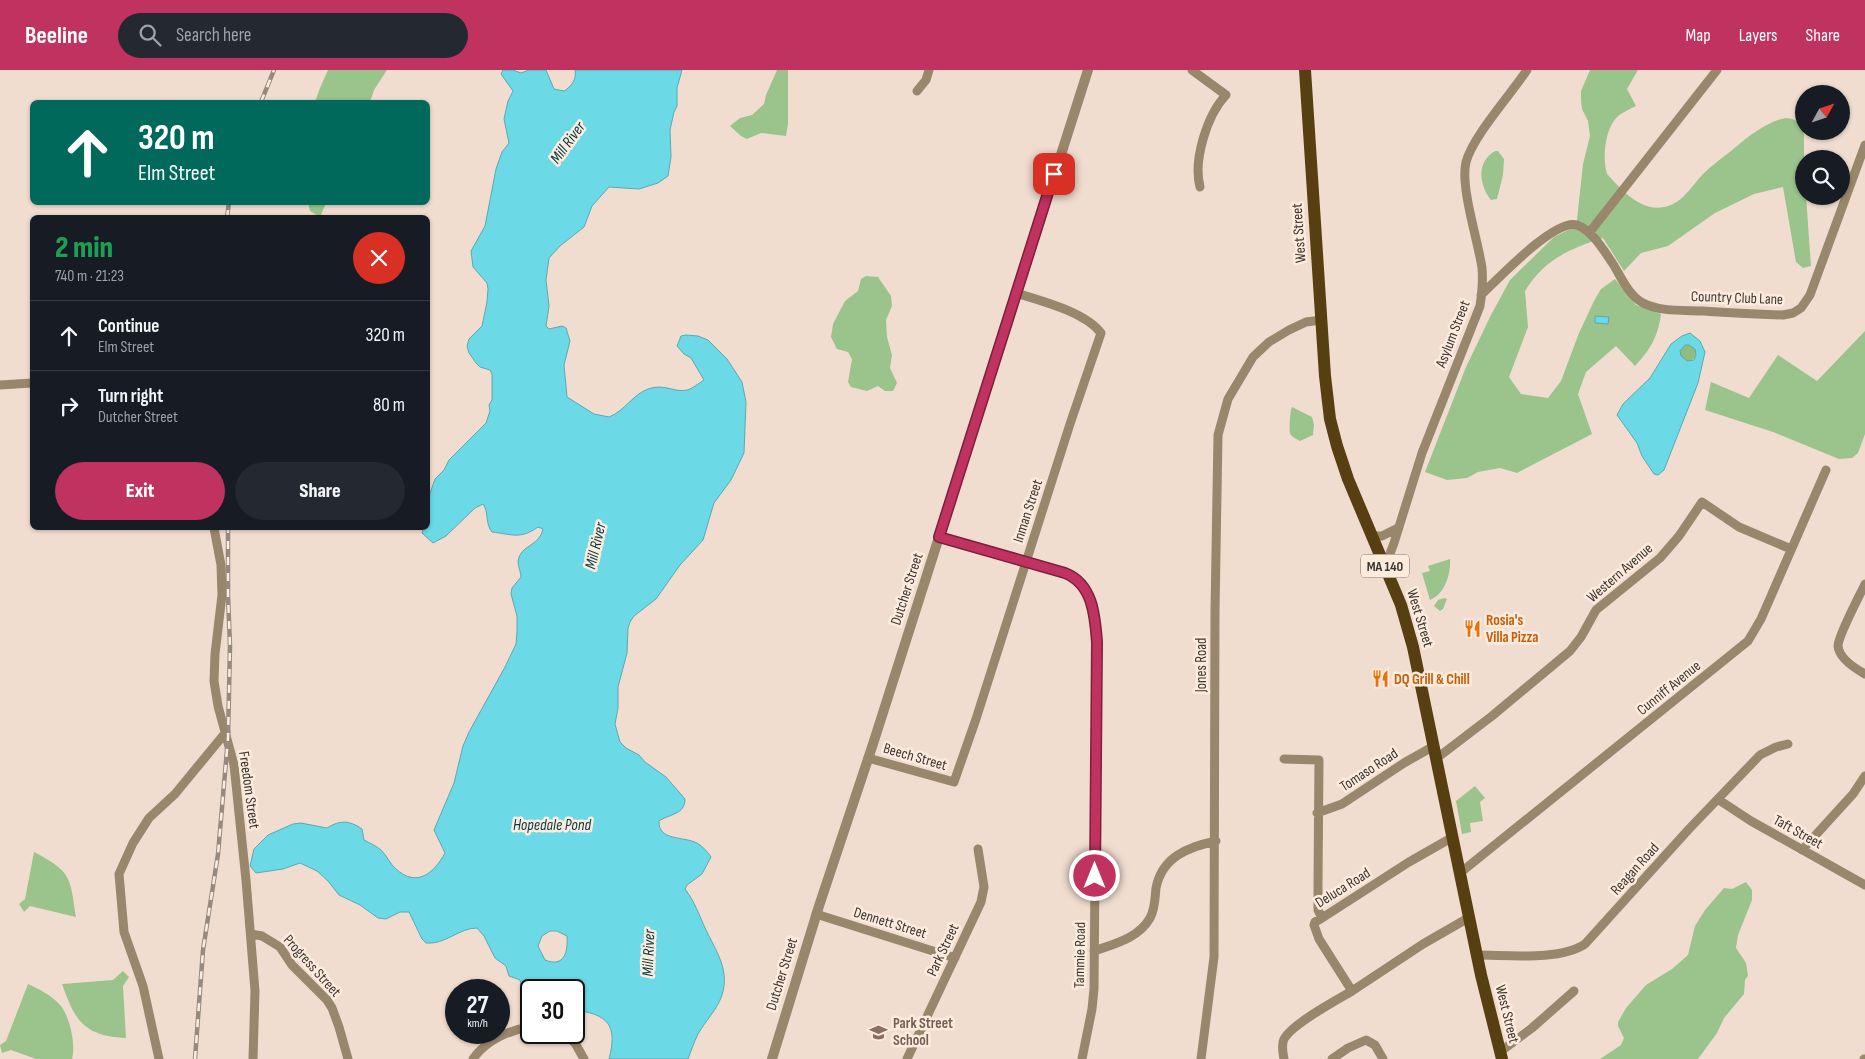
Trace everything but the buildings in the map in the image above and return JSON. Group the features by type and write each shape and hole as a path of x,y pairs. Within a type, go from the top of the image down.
{"main road":[{"name":"West Street","path":"1305,70 1325,377 1330,418 1336,446 1348,480 1401,605 1413,648 1477,955 1501,1056"}],"street":[{"path":"917,91 926,80 929,70"},
{"name":"Dutcher Street","path":"772,1059 816,914 868,758 1088,70"},
{"path":"1192,70 1226,95 1214,109 1201,151 1198,170 1200,187"},
{"name":"Asylum Street","path":"1385,566 1422,453 1480,306 1482,268 1466,188 1466,164 1473,147 1527,70"},
{"path":"1482,295 1528,251 1556,230 1571,224 1581,227 1589,233 1717,70"},
{"name":"Country Club Lane","path":"1589,233 1606,253 1638,300 1648,305 1667,309 1783,315 1793,313 1804,304 1816,283 1865,145"},
{"name":"Inman Street","path":"954,782 1101,333 1095,324 1070,312 1016,293"},
{"name":"Jones Road","path":"1201,1059 1210,1002 1214,957 1216,841 1215,611 1218,435 1228,399 1253,357 1269,342 1289,330 1306,322 1321,320"},
{"path":"0,385 30,384"},
{"name":"Cunniff Avenue","path":"1460,872 1744,645 1761,619 1826,470"},
{"name":"Western Avenue","path":"1435,752 1492,716 1570,652 1596,610 1660,558 1702,502 1740,526 1791,549"},
{"path":"1371,536 1382,536 1398,528"},
{"name":"Freedom Street","path":"214,530 221,565 222,595 215,654 214,681 218,706 234,765 251,934 255,991 252,1059"},
{"name":"Tammie Road","path":"939,537 1074,577 1088,594 1095,614 1097,642 1094,998 1082,1059"},
{"path":"1865,584 1838,643 1838,648 1850,663 1865,674"},
{"path":"159,1059 143,986 124,932 119,874 133,843 149,818 175,794 226,732"},
{"name":"Reagan Road","path":"1477,955 1545,955 1565,953 1579,948 1598,931 1689,828 1719,800 1760,755 1776,746 1788,744"},
{"name":"Tomaso Road","path":"1318,813 1342,804 1404,763 1435,752"},
{"name":"Beech Street","path":"868,758 954,782"},
{"name":"Tomaso Road","path":"1284,759 1319,760 1318,910 1322,918"},
{"path":"1802,850 1853,794 1865,776"},
{"name":"Taft Street","path":"1719,800 1751,822 1865,884"},
{"name":"Deluca Road","path":"1352,991 1319,939 1314,925 1315,922 1409,862 1453,837"},
{"path":"1094,951 1130,938 1144,926 1153,910 1161,873 1173,857 1189,848 1216,841"},
{"name":"Park Street","path":"907,1059 983,897 983,881 978,849"},
{"name":"Dennett Street","path":"816,914 955,958"},
{"path":"1284,1059 1282,1044 1288,1034 1299,1025 1423,944 1470,917"},
{"name":"Progress Street","path":"251,934 262,936 280,947 292,965 326,1000 336,1019 348,1059"},
{"path":"1501,1056 1574,991"},
{"path":"472,1059 496,1039 520,1029"},
{"path":"1332,1059 1348,1048 1366,1040 1375,1045 1383,1059"},
{"path":"576,1044 584,1059"}],"green space":[{"path":"328,70 387,70 374,90 371,100 316,100"},
{"path":"777,70 788,70 788,124 786,136 761,133 747,139 730,126 740,118 752,115 764,104"},
{"path":"1590,70 1638,70 1627,89 1636,106 1618,116 1614,121 1607,135 1605,159 1607,174 1618,186 1639,203 1655,208 1669,206 1684,196 1710,167 1748,137 1770,123 1781,119 1791,119 1795,122 1795,140 1804,140 1804,150 1795,150 1795,205 1807,205 1811,266 1803,268 1796,262 1783,187 1754,194 1715,213 1668,246 1641,253 1624,271 1603,238 1569,251 1541,271 1525,291 1528,327 1509,377 1521,394 1548,398 1561,381 1579,333 1594,301 1601,289 1615,279 1636,305 1661,314 1658,330 1649,349 1635,366 1616,346 1586,372 1578,394 1592,434 1517,473 1500,468 1478,472 1467,478 1447,480 1425,472 1466,367 1510,280 1554,237 1570,229 1576,229 1583,164 1590,136 1588,121 1582,109 1581,91"},
{"path":"1495,151 1498,151 1504,159 1503,175 1497,199 1491,200 1484,188 1481,174 1485,161"},
{"path":"308,205 325,205 321,215 310,211"},
{"path":"866,276 878,277 891,296 892,306 886,320 887,337 892,355 890,368 897,383 893,391 885,391 878,386 867,391 851,387 848,382 852,359 848,352 837,349 831,337 833,324 845,301 858,291 861,279"},
{"path":"1865,331 1865,434 1858,453 1852,458 1839,459 1773,432 1705,410 1711,382 1749,398 1778,355 1817,381"},
{"path":"1685,345 1691,345 1696,350 1694,359 1685,361 1680,356 1680,350"},
{"path":"1292,407 1312,417 1314,425 1313,435 1300,441 1293,437 1290,431"},
{"path":"1450,559 1446,583 1440,593 1430,600 1422,573 1430,571 1428,566"},
{"path":"1447,599 1443,609 1440,611 1434,606 1438,600"},
{"path":"1475,786 1485,798 1480,802 1483,821 1470,823 1471,832 1462,834 1456,801"},
{"path":"34,852 56,865 67,877 76,917 30,906 24,912 19,904 25,899"},
{"path":"1746,882 1752,890 1752,900 1738,935 1736,948 1746,963 1748,976 1745,980 1744,994 1724,1018 1717,1033 1698,1059 1600,1059 1621,1045 1624,1038 1618,1022 1626,1008 1646,985 1672,969 1688,955 1695,926 1705,910 1724,888 1732,889"},
{"path":"123,971 129,977 123,986 126,1038 112,1037 91,1030 77,1017 62,984 113,980"},
{"path":"28,984 58,1002 64,1011 73,1039 72,1059 36,1059 11,1050 2,1053 0,1045 6,1041"}],"water":[{"name":"Hopedale Pond","path":"503,70 513,70 521,73 529,70 546,70 554,89 564,91 573,82 575,70 682,70 677,88 677,106 670,130 671,157 668,176 658,183 639,189 609,187 592,206 584,227 560,246 549,258 546,280 549,306 546,326 549,329 562,326 566,328 570,341 564,365 567,397 594,414 609,417 620,411 642,392 654,387 682,391 704,380 691,358 684,354 677,346 681,336 686,335 698,336 708,340 727,359 742,382 746,402 744,453 731,480 714,503 703,540 680,565 656,599 634,616 630,622 627,653 618,687 618,708 615,724 620,742 666,777 685,799 679,811 659,821 660,827 667,835 697,843 711,857 702,874 687,885 685,889 718,953 723,969 724,986 720,1000 698,1034 688,1059 609,1059 612,1038 611,1030 608,1023 602,1018 585,1012 585,979 520,980 509,976 506,966 495,958 484,936 477,928 464,931 439,942 426,943 422,939 409,912 400,912 386,919 378,918 360,905 339,895 317,871 300,863 283,869 256,873 250,866 254,849 268,835 293,824 301,823 327,828 344,822 362,829 364,840 381,850 394,867 404,875 418,878 436,867 445,853 434,830 454,783 463,746 516,644 517,616 511,594 512,588 521,577 518,561 522,552 538,539 543,529 538,527 521,535 492,532 488,525 483,504 475,508 446,536 433,543 422,533 423,530 430,530 430,493 435,479 444,470 449,460 486,423 490,411 492,374 490,370 480,367 476,363 469,353 467,346 469,339 482,326 488,289 487,283 473,267 471,251 485,226 496,169 502,152 509,143 504,119 508,101 513,91 501,74","holes":["550,931 557,931 567,936 567,947 564,957 557,962 552,962 545,960 538,946 542,936"]},
{"path":"1595,316 1609,317 1608,324 1595,323"},
{"path":"1690,333 1700,341 1705,352 1698,383 1664,470 1658,475 1654,474 1642,456 1637,443 1617,415 1623,404 1650,378 1671,344","holes":["1685,345 1695,349 1696,355 1694,360 1687,361 1681,356 1680,351"]}],"railway":[{"path":"262,100 274,70"},
{"path":"227,215 229,205"},
{"path":"195,1059 203,950 218,854 228,738 230,646 228,530"}],"place":[{"name":"Rosia's Villa Pizza","path":"1472,629"},
{"name":"DQ Grill & Chill","path":"1380,679"},
{"name":"Park Street School","path":"879,1032"}],"route":[{"path":"1054,174 939,537 1065,573 1074,577 1085,588 1095,614 1097,642 1095,876"}],"water label":[{"name":"Mill River","path":"568,143"},
{"name":"Mill River","path":"596,546"},
{"name":"Mill River","path":"649,953"}]}
